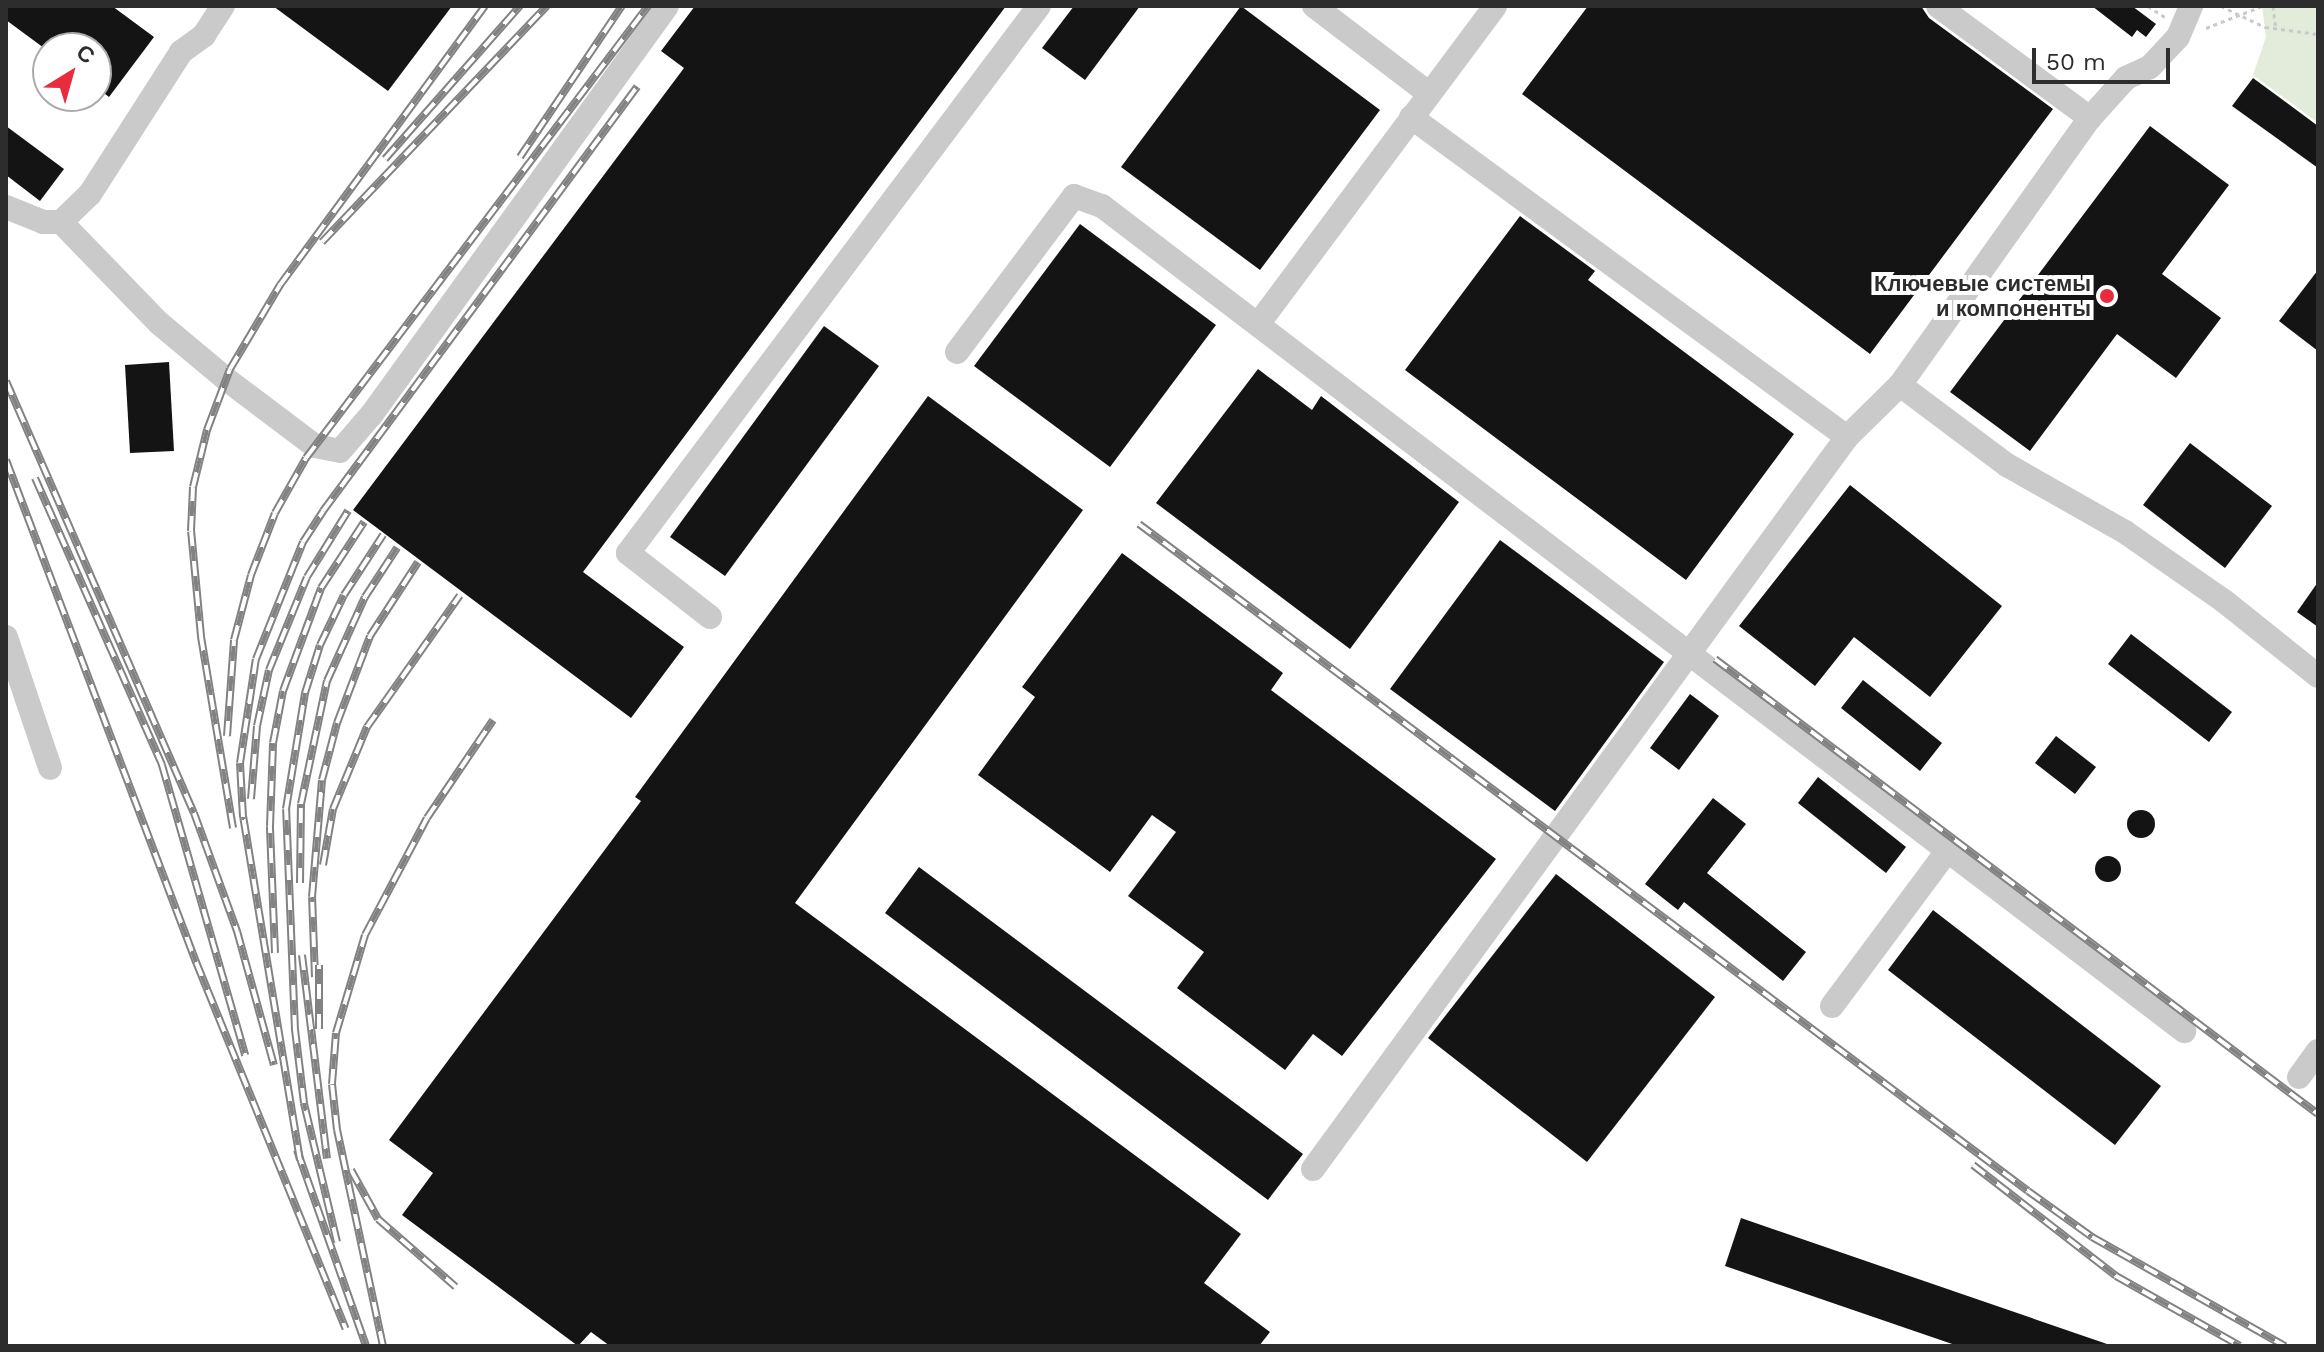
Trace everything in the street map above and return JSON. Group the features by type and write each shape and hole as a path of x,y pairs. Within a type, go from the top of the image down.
{"lane":[{"path":"6,207 43,222 61,222 90,194 181,52 204,35 223,6"},
{"path":"61,222 159,323 226,379 315,446 340,451 667,6"},
{"path":"710,617 628,553 1039,6"},
{"path":"1314,6 1428,93"},
{"path":"1259,323 1495,6"},
{"path":"1938,6 2090,118"},
{"path":"1313,1169 1847,437 1900,385 2090,118 2126,78 2150,67 2178,37 2191,6"},
{"path":"1411,117 1847,437"},
{"path":"957,352 1074,196 1102,206 2184,1031"},
{"path":"1900,385 2007,465 2138,541 2318,676"},
{"path":"6,637 50,768"},
{"path":"1832,1006 1947,851"},
{"path":"2299,1077 2318,1051"}],"path":[{"path":"2221,6 2276,29 2318,34"},
{"path":"2273,6 2276,29"}],"green space":[{"path":"2262,6 2318,6 2318,123 2253,75 2266,37"}],"building":[{"path":"6,6 112,6 154,37 112,93 112,32 32,32 32,39 6,20"},
{"path":"273,6 452,6 388,91"},
{"path":"695,6 1006,6 583,572 684,647 631,718 353,510 684,68 661,51"},
{"path":"1074,6 1140,6 1085,80 1042,48"},
{"path":"1241,6 1380,110 1260,270 1121,167"},
{"path":"1588,6 1921,6 1929,18 2053,109 1870,354 1522,94"},
{"path":"2092,6 2132,6 2156,24 2146,37 2137,30 2132,37"},
{"path":"2253,78 2318,126 2318,168 2232,106"},
{"path":"6,126 64,169 40,201 6,175"},
{"name":"Ключевые системы и компоненты","path":"2150,126 2229,185 2162,274 2221,318 2176,378 2117,334 2030,451 1950,392"},
{"path":"1520,216 1595,271 1588,280 1794,434 1686,580 1405,370"},
{"path":"1080,224 1216,325 1110,467 974,366"},
{"path":"2318,270 2318,351 2279,321"},
{"path":"824,326 879,366 725,576 670,537"},
{"path":"169,362 174,451 130,453 125,365"},
{"path":"1258,369 1312,410 1321,396 1459,502 1350,649 1156,503"},
{"path":"928,396 1083,510 795,903 1241,1234 1204,1283 1270,1332 1259,1346 610,1346 591,1332 578,1346 402,1215 433,1173 389,1140 641,801 635,797"},
{"path":"2190,443 2272,506 2225,568 2143,505"},
{"path":"1850,485 2002,606 1930,697 1854,637 1815,686 1739,626"},
{"path":"1500,540 1664,662 1555,811 1390,689"},
{"path":"1122,553 1283,673 1271,690 1496,859 1342,1056 1313,1034 1285,1070 1177,988 1204,952 1128,896 1176,832 1152,815 1110,872 978,775 1035,697 1022,687"},
{"path":"2318,582 2318,627 2297,612"},
{"path":"2131,634 2232,712 2209,742 2108,664"},
{"path":"1863,680 1942,743 1920,771 1841,708"},
{"path":"1690,694 1719,716 1679,770 1650,748"},
{"path":"2056,736 2096,767 2075,794 2035,763"},
{"path":"1818,777 1906,847 1886,873 1798,803"},
{"path":"1713,798 1746,824 1707,873 1806,952 1783,981 1684,902 1678,910 1645,884"},
{"path":"2141,810 2151,814 2155,824 2151,834 2141,838 2131,834 2127,824 2131,814"},
{"path":"2108,856 2118,859 2121,869 2118,879 2108,882 2098,879 2095,869 2098,859"},
{"path":"919,867 1303,1154 1268,1200 885,913"},
{"path":"1556,874 1715,997 1587,1162 1428,1038"},
{"path":"1933,910 2161,1086 2115,1145 1888,970"},
{"path":"1741,1218 2107,1344 1958,1346 1725,1266"}],"railway":[{"path":"233,828 201,636 191,531 193,487 207,430 230,369 280,285 485,6"},
{"path":"385,159 520,6"},
{"path":"322,242 547,6"},
{"path":"520,157 622,6"},
{"path":"227,736 234,640 251,575 275,513 306,458 648,6"},
{"path":"300,1160 243,817 240,763 256,659 303,542 323,511 637,87"},
{"path":"6,381 194,813 237,931 274,1065"},
{"path":"6,460 196,962 346,1329"},
{"path":"35,478 162,765 245,1055"},
{"path":"251,799 257,726 269,670 307,577 348,511"},
{"path":"275,953 270,826 273,743 283,691 321,588 364,522"},
{"path":"1139,524 2092,1237 2285,1346"},
{"path":"337,1242 304,1103 295,1030 286,809 305,693 320,645 344,595 383,535"},
{"path":"300,883 301,804 327,681 365,597 397,548"},
{"path":"315,977 312,897 322,780 337,723 370,636 418,562"},
{"path":"323,865 333,809 367,727 460,595"},
{"path":"1715,659 2318,1114"},
{"path":"383,1346 337,1130 332,1084 336,1033 365,935 427,818 493,720"},
{"path":"302,955 327,1158"},
{"path":"319,965 319,1029"},
{"path":"297,1150 366,1346"},
{"path":"1973,1165 2116,1276 2240,1346"},
{"path":"351,1170 378,1219 456,1287"}],"place":[{"name":"Ключевые системы и компоненты","path":"2107,296"}]}
